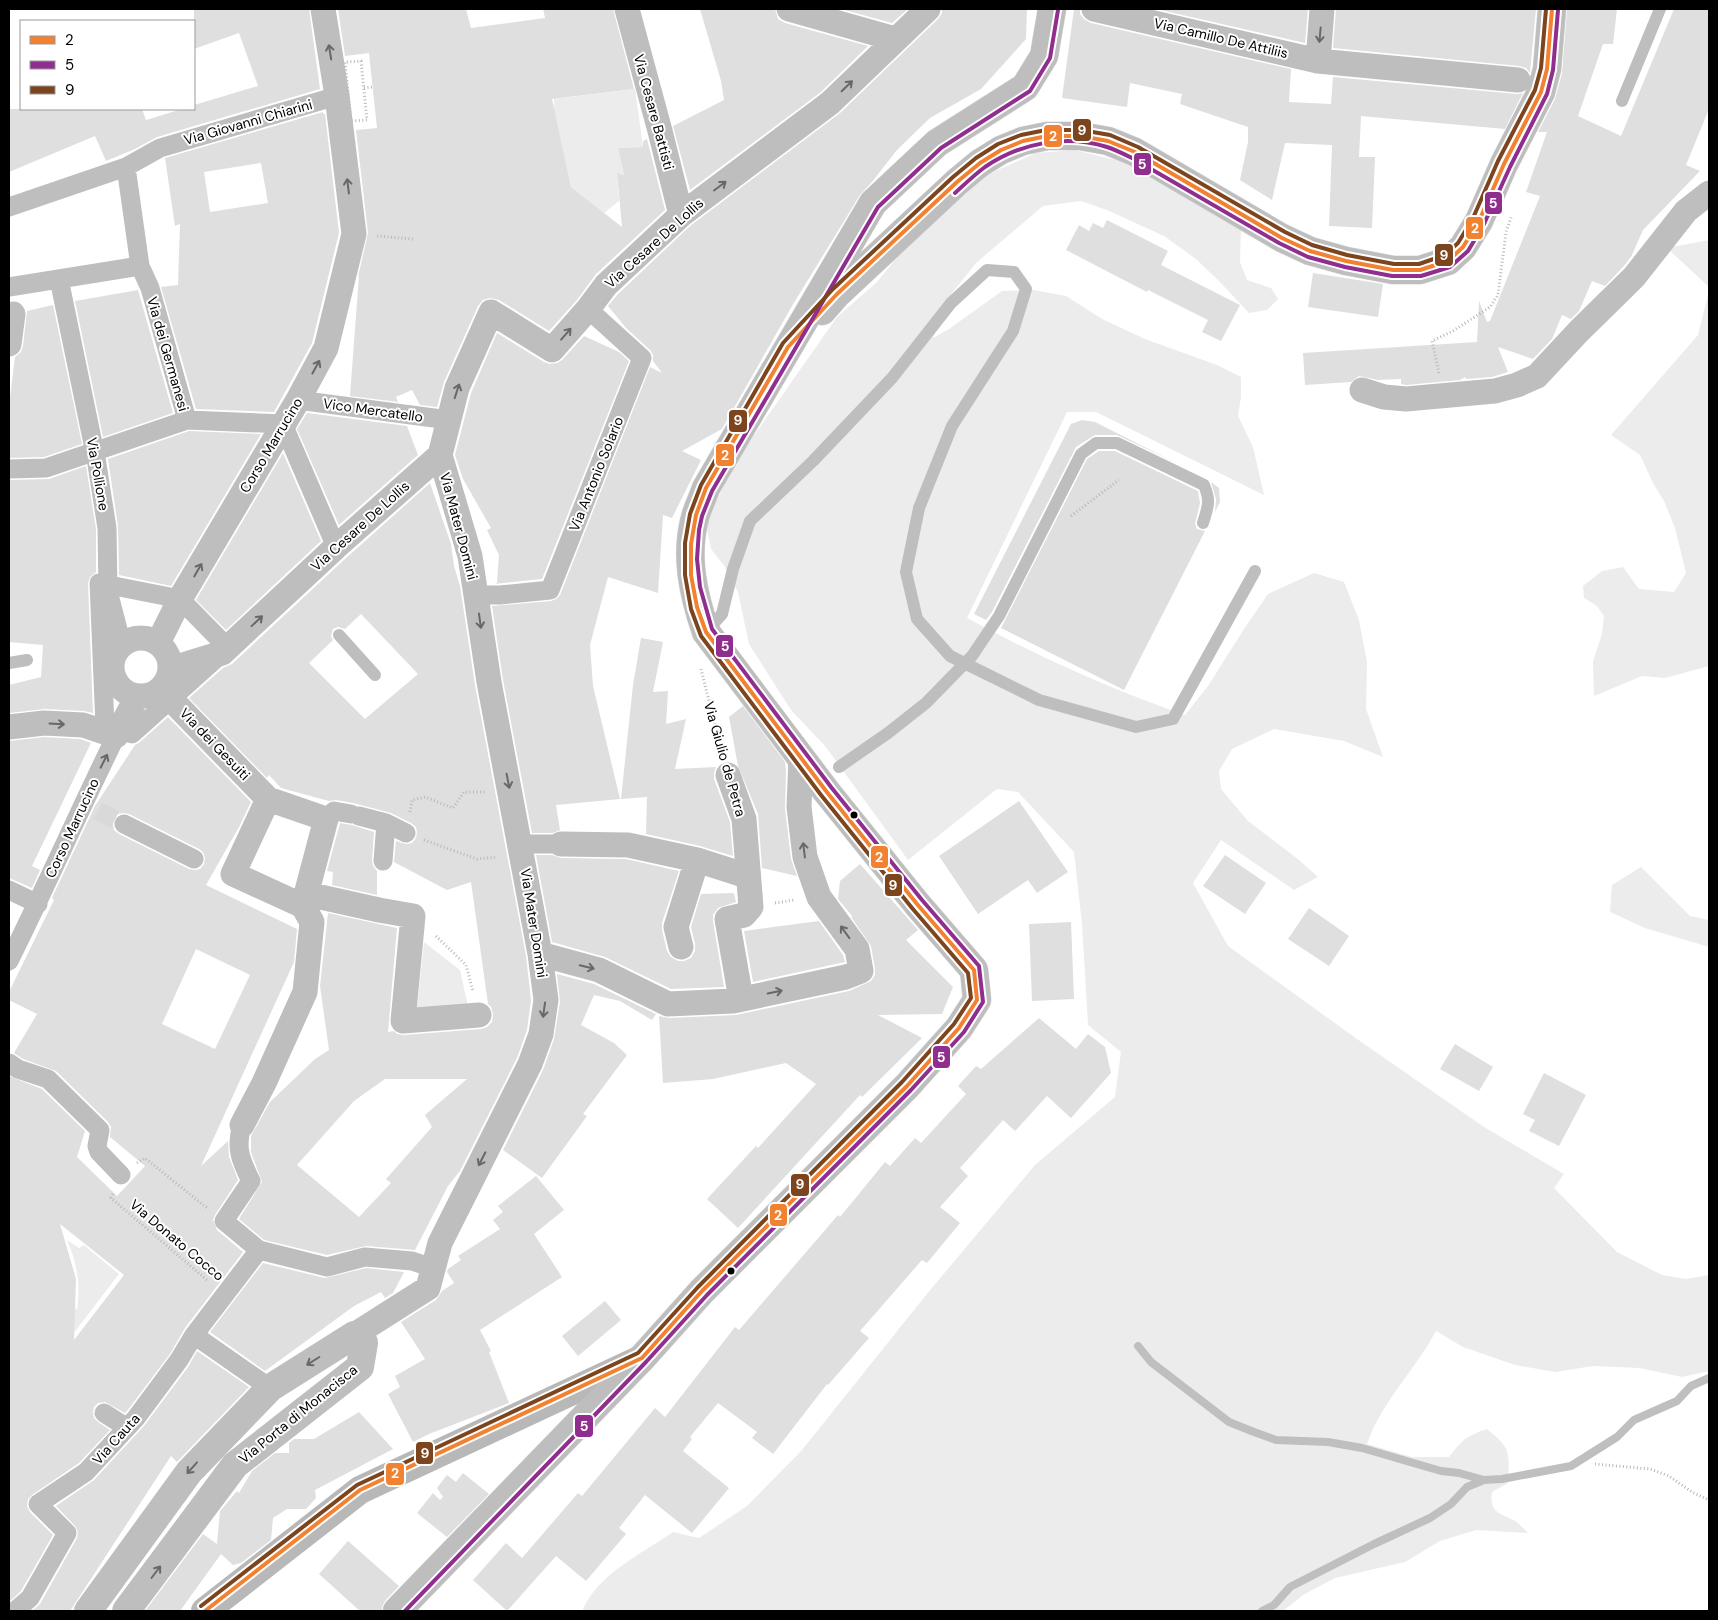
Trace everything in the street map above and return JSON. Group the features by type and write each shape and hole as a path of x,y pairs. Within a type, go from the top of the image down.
{"main road":[{"path":"397,1611 642,1358 702,1291 907,1086 958,1028 977,1000 974,970 917,904 819,767 713,641 697,607 691,575 691,544 696,515 706,488 873,203 938,143 1025,87 1044,56 1052,9"},
{"path":"788,346 837,294 956,182 980,162 1022,141 1047,136 1089,137 1108,141 1135,152 1282,238 1310,251 1346,261 1393,270 1420,270 1448,260 1463,247 1479,221 1504,164 1541,92 1546,69 1552,9"},
{"path":"88,1611 189,1472 270,1388 354,1335"},
{"name":"Via Porta di Monacisca","path":"126,1611 235,1466 360,1367 364,1343 354,1335"},
{"path":"205,1611 360,1490 642,1358"}],"street":[{"name":"Corso Marrucino","path":"158,643 180,599 298,400 326,348 354,234 337,96 323,9"},
{"name":"Via Cesare Battisti","path":"627,9 681,215"},
{"path":"789,9 895,40"},
{"name":"Via Cesare De Lollis","path":"167,686 228,648 298,588 336,547 440,455 457,388 491,312 552,350 606,285 681,215 830,103 928,9"},
{"name":"Via Camillo De Attiliis","path":"1094,9 1318,61 1518,80"},
{"path":"1318,61 1322,9"},
{"name":"Via Giovanni Chiarini","path":"9,207 126,167 160,148 337,96"},
{"name":"Via dei Germanesi","path":"126,167 140,266 150,288 187,420"},
{"path":"1362,390 1384,397 1406,399 1445,396 1495,391 1537,376 1634,277 1686,211 1709,193"},
{"path":"9,344 13,314 12,287 140,266"},
{"name":"Via Pollione","path":"58,279 95,452 107,528 108,591 122,645"},
{"name":"Via Antonio Solario","path":"476,595 550,590 642,358 588,309"},
{"name":"Vico Mercatello","path":"298,400 448,420"},
{"name":"Via dei Germanesi","path":"9,469 46,468 187,420 283,424"},
{"path":"283,424 336,547"},
{"name":"Via Mater Domini","path":"354,1335 428,1288 440,1243 530,1064 541,1034 546,1000 540,954 490,682 470,556 440,455"},
{"path":"118,733 105,726 99,583 180,599 228,648"},
{"path":"9,727 44,723 83,726 132,734 167,686 169,659 165,650 158,643 149,639 139,638 130,640 116,652 112,661 114,680 119,688 127,694 146,696 156,693 167,686"},
{"name":"Via dei Gesuiti","path":"167,686 268,799"},
{"name":"Corso Marrucino","path":"9,960 90,807 118,733 137,696"},
{"path":"540,954 599,970 668,1004 741,999 846,977 861,971 858,949 811,897 804,857 799,807 819,767"},
{"name":"Via Giulio de Petra","path":"728,775 744,819 747,876 754,906"},
{"path":"406,833 386,823 268,799 233,874 305,900 413,916 403,1021 479,1015"},
{"path":"343,815 305,900 312,922 306,992 264,1083 242,1125 238,1138 241,1160 251,1181 224,1221 259,1250 327,1267 365,1257 412,1260 433,1268"},
{"path":"383,861 386,823"},
{"path":"124,824 194,859"},
{"path":"521,849 561,844 628,845 697,860 747,876"},
{"path":"681,947 676,927 697,860"},
{"path":"9,890 38,904"},
{"path":"741,999 727,919 744,915 754,906"},
{"path":"9,1064 48,1079 100,1130 97,1146 99,1152 121,1175"},
{"name":"Via Cauta","path":"16,1611 30,1598 67,1533 38,1504 86,1472 136,1418 179,1360 194,1335 259,1250"},
{"path":"194,1335 270,1388"},
{"path":"104,1413 126,1427"}],"lane":[{"path":"1622,101 1660,9"},
{"path":"713,641 733,570 750,521 813,461 892,378 950,302 987,270 1014,272 1026,289 1013,331 952,426 919,508 906,572 917,619 950,656 1039,700 1136,728 1173,719 1255,572"},
{"path":"819,767 888,733 926,703 972,656 999,616 1081,454 1096,443 1117,443 1204,485 1208,497 1208,507 1203,523"},
{"path":"339,634 375,675"},
{"path":"9,663 28,660"}],"path":[{"path":"361,66 366,114"},
{"path":"364,88 372,87"},
{"path":"1445,396 1432,341 1453,331 1490,307 1498,295 1506,232 1512,215"},
{"path":"354,234 413,239"},
{"path":"1064,521 1118,480"},
{"name":"Via Giulio de Petra","path":"713,641 701,670 728,775"},
{"path":"510,792 464,792 453,808 424,797 412,800 406,833 477,859 521,849"},
{"path":"754,906 811,897"},
{"path":"413,916 466,965 479,1015"},
{"path":"121,1175 145,1158 224,1221"},
{"name":"Via Donato Cocco","path":"121,1175 111,1198 224,1295"},
{"path":"1596,1464 1650,1469 1669,1476 1692,1492 1709,1500"}],"shaded area":[{"path":"635,89 643,147 618,148 624,175 617,174 619,201 604,213 571,187 554,111 554,99"},
{"path":"1075,150 1132,164 1241,228 1240,262 1247,280 1271,288 1278,299 1267,310 1249,313 1196,259 1164,236 1107,210 1081,201 1043,206 976,263 949,297 933,338 949,329 1002,291 1034,290 1066,296 1102,319 1145,339 1217,365 1241,377 1241,397 1238,416 1253,447 1264,495 1096,412 1067,412 967,618 1020,646 1074,671 1185,715 1208,686 1268,594 1314,573 1344,582 1359,620 1367,662 1366,709 1383,757 1344,741 1274,729 1232,749 1219,771 1221,789 1248,821 1318,877 1294,890 1221,840 1193,883 1228,946 1484,1127 1564,1174 1554,1188 1617,1252 1662,1275 1686,1279 1709,1275 1709,1371 1682,1377 1639,1368 1593,1366 1555,1372 1515,1365 1463,1347 1436,1331 1383,1411 1373,1428 1367,1444 1412,1457 1449,1457 1465,1439 1487,1429 1505,1447 1508,1458 1508,1483 1492,1492 1492,1504 1500,1514 1517,1522 1528,1533 1476,1530 1440,1541 1405,1562 1335,1578 1303,1595 1283,1611 582,1611 589,1598 610,1575 673,1532 699,1538 747,1506 802,1450 926,1295 1035,1165 1115,1097 1121,1052 1088,1025 1082,924 1074,852 1018,792 997,789 908,860 825,746 791,710 749,644 738,592 725,567 711,549 706,524 734,464 837,317 877,282 899,255 982,177 1036,153"},
{"path":"1709,240 1709,287 1667,248"},
{"path":"1709,291 1709,666 1665,678 1642,676 1594,696 1593,661 1602,634 1604,616 1597,606 1584,598 1583,586 1602,571 1623,567 1639,589 1674,592 1686,573 1675,528 1664,501 1640,455 1611,435 1698,335"},
{"path":"1641,867 1690,916 1709,920 1709,947 1645,928 1610,912 1612,885"},
{"path":"424,942 460,970 469,1011 417,1009"},
{"path":"67,1240 79,1248 84,1245 119,1274 70,1338 72,1308 77,1309 79,1291 76,1266"}],"building":[{"path":"194,9 309,9 320,89 157,137 106,161 95,136 9,172 9,109 142,110 146,120 179,110 195,110 195,105 258,86 239,33 195,49"},
{"path":"338,9 466,9 471,28 545,18 543,9 613,9 634,89 552,99 571,187 622,227 617,173 624,175 618,148 643,147 643,141 647,139 665,210 596,274 577,300 549,331 499,300 490,298 483,300 478,306 444,382 437,407 420,405 412,390 396,397 398,402 350,396 359,275 358,277 368,233 356,130 377,128 369,53 345,56"},
{"path":"700,9 775,9 778,19 785,23 868,46 821,92 690,190 673,126 724,100 721,81"},
{"path":"841,9 908,9 892,23"},
{"path":"942,9 1027,9 1026,39 981,89 930,118 897,150 860,195 792,306 722,429 682,451 701,460 672,518 663,515 658,593 608,577 590,645 593,686 620,799 556,805 560,830 553,833 532,833 503,680 492,606 551,601 560,595 650,367 662,373 653,361 653,355 650,350 626,328 608,306 617,295 690,226 840,113 938,19"},
{"path":"1074,9 1080,9 1080,14 1091,23 1291,69 1289,102 1331,104 1333,77 1523,93 1505,129 1361,116 1359,157 1375,157 1372,228 1329,226 1332,145 1285,143 1272,200 1240,180 1248,142 1248,127 1180,104 1182,94 1130,83 1127,107 1062,98"},
{"path":"1156,9 1308,9 1305,43"},
{"path":"1336,9 1536,9 1530,73 1526,68 1519,66 1333,48"},
{"path":"1567,9 1617,9 1613,44 1603,44 1578,116 1621,136 1674,9 1709,9 1709,109 1686,165 1700,171 1643,230 1631,257 1605,286 1592,281 1579,311 1571,319 1562,315 1552,339 1533,359 1498,347 1508,372 1492,377 1466,379 1465,377 1460,380 1406,385 1401,384 1401,379 1378,380 1359,376 1351,382 1305,385 1303,353 1477,342 1479,301 1487,322 1490,321 1540,196 1526,192 1547,132 1538,132 1555,99 1562,73"},
{"path":"323,112 325,114 339,233 312,343 274,412 196,409 161,287 178,285 180,224 175,226 165,158","holes":["261,163 268,203 210,212 204,172"]},
{"path":"1107,220 1168,251 1161,265 1240,305 1221,341 1202,332 1208,320 1148,290 1147,292 1066,250 1079,225 1089,231 1093,223 1103,228"},
{"path":"1313,273 1383,284 1378,317 1308,307"},
{"path":"138,290 173,413 103,437 75,301"},
{"path":"53,305 82,444 44,457 9,458 9,406 15,357 21,352 23,346 27,311"},
{"path":"497,333 550,364 562,360 584,336 619,352 629,361 542,579 494,584 497,583 499,555 487,530 491,528 463,479 455,455 471,393"},
{"path":"307,413 407,426 418,455 339,525 297,429"},
{"path":"1082,420 1095,422 1172,461 1117,435 1095,435 1076,447 992,612 986,620 974,614 1071,424"},
{"path":"189,431 261,434 171,586 119,575 118,526 108,459"},
{"path":"1099,451 1115,451 1198,491 1200,503 1195,524 1197,529 1205,531 1124,690 1001,628 1087,459"},
{"path":"283,453 321,541 226,630 196,600"},
{"path":"86,466 96,529 96,572 90,577 88,583 93,713 45,709 9,713 9,685 41,677 43,645 9,642 9,480 49,479"},
{"path":"1211,482 1219,488 1220,502 1215,512 1216,499"},
{"path":"430,483 451,544 454,566 460,586 475,685 526,956 531,1000 527,1030 517,1058 460,1171 448,1186 415,1250 366,1246 327,1255 264,1240 239,1219 262,1182 251,1152 251,1136 270,1102 315,1059 329,1050 320,986 328,913 397,928 388,1032 394,1031 397,1034 404,1035 481,1029 487,1027 492,1022 493,1014 488,1004 471,882 447,890 394,862 396,841 406,844 412,843 416,838 416,827 411,823 391,813 353,803 336,800 329,801 281,788 269,775 267,778 189,698 223,668 232,664","holes":["361,614 418,674 365,719 309,663 333,640 331,636 333,629 338,627 345,629","385,1079 467,1079 425,1115 432,1127 386,1179 391,1183 359,1217 297,1165 354,1101"]},
{"path":"641,638 663,642 653,692 668,691 666,724 686,719 675,769 716,767 714,779 730,822 733,856 700,846 646,834 647,797 621,799 633,685"},
{"path":"743,706 785,762 785,809 791,859 797,876 762,868 758,814 738,766 729,717"},
{"path":"168,717 251,802 206,885 297,929 294,962 201,1166 228,1141 229,1157 238,1180 213,1220 217,1230 243,1252 185,1328 170,1354 127,1411 125,1413 105,1402 98,1403 94,1407 94,1418 110,1430 79,1463 28,1499 27,1506 30,1512 53,1535 21,1591 9,1602 9,1076 42,1089 85,1131 77,1157 117,1196 145,1166 110,1137 111,1127 108,1122 56,1071 23,1059 14,1053 37,1014 9,1000 9,992 54,900 52,898 95,806 135,745","holes":["118,814 129,814 199,849 203,852 204,864 200,869 189,869 119,834 114,830 113,824","196,949 250,975 215,1049 162,1024","60,1224 124,1275 74,1340 76,1279"]},
{"path":"44,737 80,739 91,743 32,866 40,870 32,888 9,878 9,741"},
{"path":"1019,801 1068,872 1037,893 1028,880 978,914 939,856"},
{"path":"340,823 374,832 372,860 373,866 377,871 377,895 332,885 333,872 327,871"},
{"path":"536,855 552,855 561,858 626,859 679,871 662,923 667,951 671,957 678,961 691,958 695,951 691,927 701,894 734,893 736,902 718,908 713,915 724,987 671,989 605,957 552,942"},
{"path":"1225,855 1266,883 1245,914 1203,886"},
{"path":"860,864 918,930 906,940 953,987 942,1014 878,1015 922,1038 862,1097 860,1095 738,1228 707,1199 756,1146 758,1148 816,1084 786,1063 713,1079 663,1083 659,1016 669,1018 736,1015 849,991 871,981 875,975 875,969 871,946 851,917 853,917 838,899 840,881"},
{"path":"1309,908 1349,936 1329,966 1288,939"},
{"path":"819,921 843,955 845,962 753,982 744,931"},
{"path":"1071,922 1074,999 1032,1001 1029,924"},
{"path":"557,974 594,984 656,1014 652,1020 620,1001 594,995 581,1025 614,1043 627,1055 583,1114 587,1116 542,1178 503,1150 543,1070 554,1039 560,1002"},
{"path":"1039,1018 1076,1049 1088,1034 1105,1047 1111,1073 1071,1118 1047,1096 1015,1131 1003,1120 960,1168 968,1176 940,1207 960,1223 927,1263 922,1260 860,1331 869,1338 827,1384 773,1454 752,1438 757,1432 718,1403 690,1437 692,1439 683,1451 729,1488 692,1533 645,1495 619,1528 626,1534 586,1581 556,1556 507,1611 473,1580 506,1543 522,1558 578,1493 582,1496 655,1408 665,1417 735,1327 739,1330 838,1215 840,1217 885,1162 890,1166 915,1138 921,1143 966,1094 958,1086 976,1066 981,1069"},
{"path":"1455,1044 1493,1067 1479,1091 1440,1069"},
{"path":"1544,1073 1586,1095 1559,1146 1529,1131 1535,1120 1523,1114"},
{"path":"536,1176 564,1210 534,1234 562,1277 480,1330 491,1351 489,1352 509,1403 413,1442 388,1394 400,1387 395,1376 425,1359 401,1322 436,1300 442,1291 454,1283 447,1272 448,1269 461,1260 458,1256 500,1229 493,1220 503,1212 498,1206"},
{"path":"263,1263 325,1278 366,1268 404,1272 393,1293 385,1298 381,1292 354,1306 265,1371 210,1332"},
{"path":"605,1301 621,1320 578,1356 562,1336"},
{"path":"197,1351 249,1387 177,1462 171,1456 70,1611 32,1611 40,1604 77,1538 78,1532 75,1526 56,1506 94,1480 144,1426 188,1367"},
{"path":"359,1412 393,1449 315,1490 316,1498 306,1509 287,1509 273,1518 271,1540 241,1563 233,1565 221,1554 180,1611 145,1611 203,1534 217,1544 220,1511 237,1491 239,1493 252,1471 275,1453 289,1453 289,1443 294,1439 314,1439"},
{"path":"463,1473 489,1494 447,1537 417,1513 433,1493 440,1500 443,1497 437,1488 447,1475 456,1482"},
{"path":"348,1541 399,1586 385,1601 382,1611 360,1611 319,1574"}],"waterway":[{"path":"1138,1346 1151,1362 1229,1422 1254,1432 1276,1440 1328,1442 1362,1448 1441,1471 1459,1473 1484,1480"},
{"path":"1262,1611 1274,1605 1290,1587 1430,1518 1451,1504 1467,1487 1484,1480 1502,1479 1571,1466 1617,1437 1634,1420 1677,1401 1691,1386 1709,1378"}],"tunnel":[{"path":"98,811 124,824"}],"transit line":[{"name":"9","path":"201,1606 357,1485 638,1353 698,1287 902,1082 954,1024 971,998 968,973 912,908 821,795 701,636 691,609 685,575 685,543 690,514 701,485 783,343 833,289 953,177 976,158 998,144 1021,135 1046,130 1081,130 1110,135 1138,147 1285,232 1312,245 1347,255 1394,264 1419,264 1445,255 1458,243 1473,218 1498,161 1535,90 1541,68 1546,9"},
{"name":"2","path":"205,1611 360,1490 642,1358 702,1291 907,1086 959,1028 977,1000 974,970 917,904 826,791 706,632 697,607 691,575 691,544 696,515 706,488 788,347 837,294 957,182 980,163 1001,150 1023,141 1047,136 1080,136 1108,141 1135,152 1282,238 1310,251 1346,261 1393,270 1420,270 1448,261 1463,247 1479,221 1504,164 1541,92 1547,69 1552,9"},
{"name":"5","path":"405,1611 646,1362 707,1295 911,1090 964,1032 983,1002 979,966 922,900 831,787 712,629 700,587 697,559 699,530 702,516 712,491 878,207 941,148 1030,91 1050,58 1058,10"},
{"name":"5","path":"955,193 985,167 1013,152 1044,143 1060,141 1091,143 1110,148 1132,158 1279,243 1308,257 1345,267 1392,276 1421,276 1450,267 1468,251 1484,224 1547,94 1553,70 1558,10"}]}
